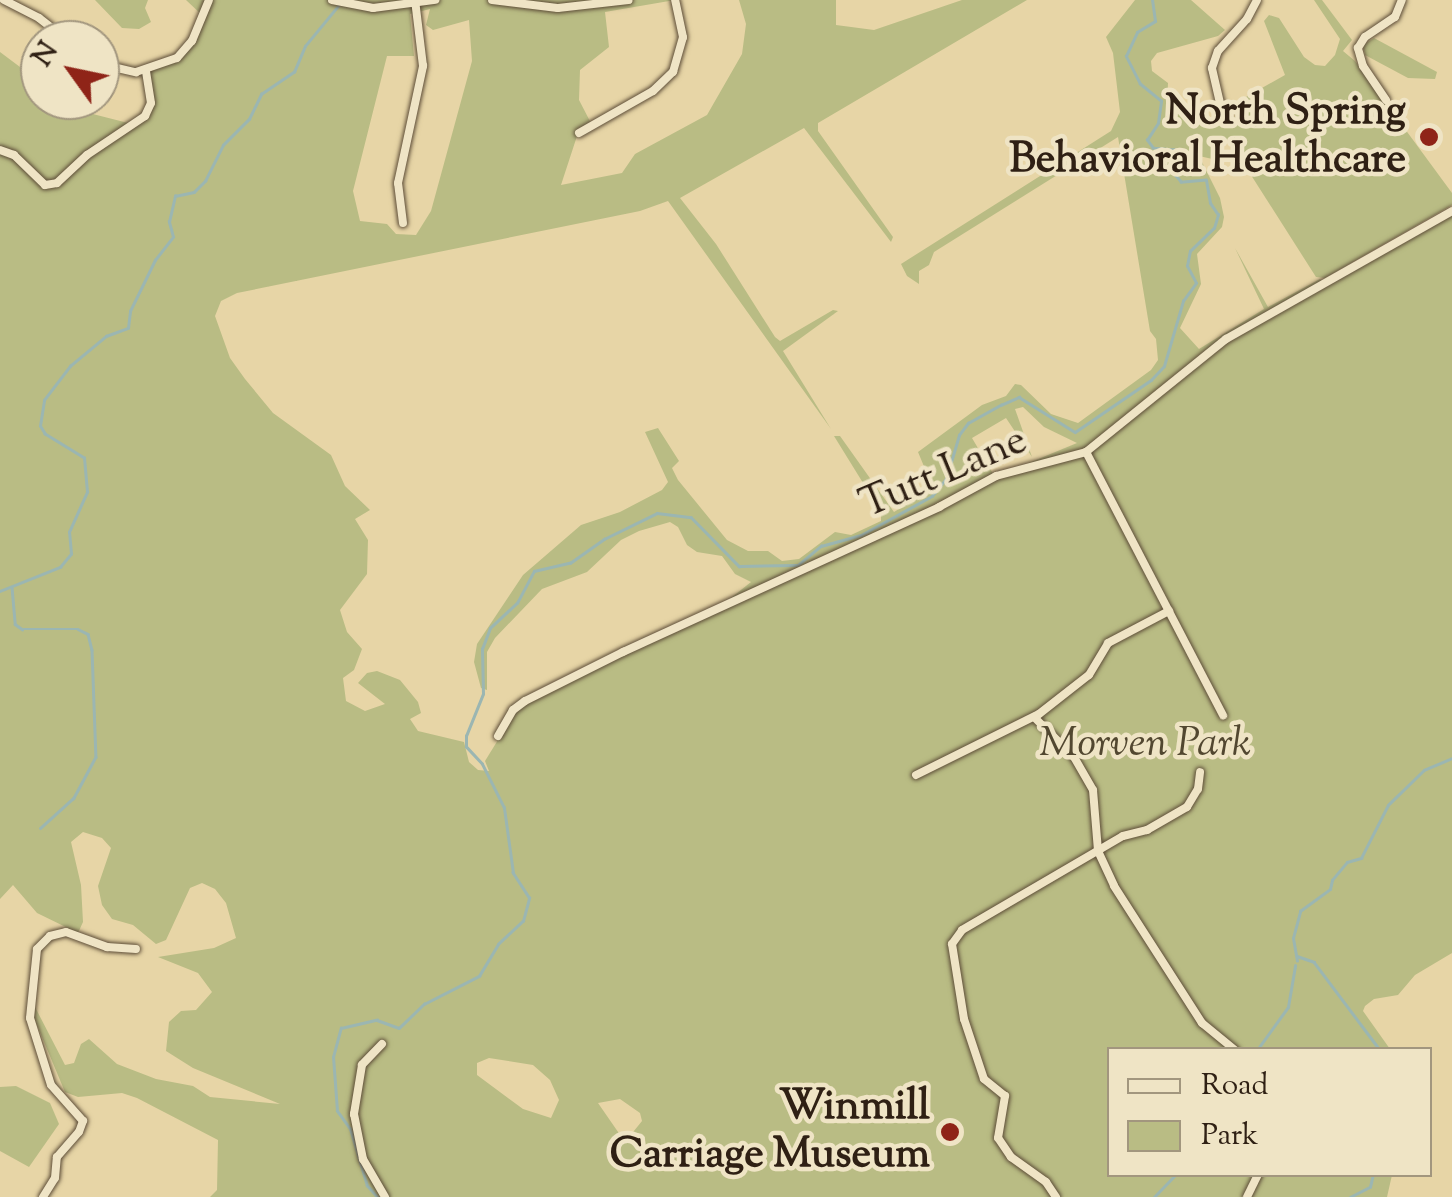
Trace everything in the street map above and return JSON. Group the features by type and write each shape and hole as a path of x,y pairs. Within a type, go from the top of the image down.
{"street":[{"path":"4,0 36,20"},
{"path":"120,72 146,71 186,50 209,0"},
{"path":"337,2 373,8 434,0"},
{"path":"492,0 568,8 629,0"},
{"path":"578,133 658,88 673,72 682,37 674,0"},
{"path":"1228,115 1220,103 1212,68 1218,51 1247,20 1258,0"},
{"path":"1386,100 1363,66 1358,48 1365,37 1395,17 1402,0"},
{"path":"402,223 398,182 422,76 415,1"},
{"path":"0,150 14,155 46,185 58,183 88,155 145,116 151,103 146,71"},
{"name":"Tutt Lane","path":"498,736 513,710 524,701 640,644 940,508 996,476 1086,452 1226,338 1452,211"},
{"path":"1086,452 1222,715"},
{"path":"916,774 1034,717 1089,675 1108,643 1170,610"},
{"path":"1034,717 1074,757 1093,790 1098,851 1114,886 1202,1023 1231,1047"},
{"path":"1056,1197 1046,1182 1011,1157 998,1138 1004,1096 984,1079 964,1019 952,944 962,930 1098,851 1187,806 1198,789 1200,772"},
{"path":"43,1197 55,1178 58,1156 80,1132 83,1121 51,1086 30,1018 37,950 50,936 66,932 107,947 136,949"},
{"path":"382,1044 362,1065 354,1114 363,1158 385,1197"}],"green space":[{"path":"95,0 148,0 145,8 151,22 139,29 122,28 120,20 114,20"},
{"name":"Morven Park","path":"186,0 675,0 605,12 609,47 580,70 579,100 592,125 578,133 561,185 622,173 635,154 707,115 742,54 746,24 739,0 836,0 836,25 874,30 962,0 1027,0 818,123 818,131 893,237 891,242 804,128 680,198 716,244 780,341 833,310 838,311 783,351 831,429 668,201 640,211 237,293 221,301 215,316 230,358 273,413 331,455 345,486 370,510 355,519 368,540 367,574 340,610 347,632 362,649 354,670 343,678 346,701 365,711 385,704 358,683 367,673 377,671 400,680 418,702 421,713 410,719 418,731 464,742 469,762 478,770 489,771 485,761 517,709 722,605 751,582 735,574 722,556 697,552 687,545 678,527 670,522 639,531 621,540 587,572 542,589 495,638 487,652 487,690 481,688 474,662 477,644 523,575 581,525 620,512 662,490 668,482 645,432 658,428 679,461 672,468 678,480 727,540 748,551 768,551 782,561 799,559 835,532 851,535 881,521 881,512 834,436 840,436 894,512 933,488 918,452 982,405 1006,396 1015,384 1021,385 1051,414 1078,423 1151,370 1158,360 1156,339 1150,331 1118,137 934,252 929,265 919,271 919,284 907,276 901,264 1111,131 1120,112 1113,53 1106,37 1135,0 1191,0 1225,30 1218,36 1157,53 1151,61 1152,71 1168,83 1167,104 1173,110 1229,123 1237,115 1239,101 1285,75 1264,21 1269,15 1279,18 1304,57 1315,65 1325,66 1335,55 1340,39 1314,0 1322,0 1352,40 1343,51 1355,61 1452,193 1452,205 1325,278 1316,277 1228,139 1217,160 1199,156 1220,198 1224,217 1222,227 1197,254 1201,284 1180,328 1199,349 1264,309 1235,248 1268,307 1320,279 1325,286 1452,210 1452,953 1415,975 1398,995 1374,999 1365,1006 1363,1011 1389,1047 1107,1047 1107,1177 1392,1177 1387,1197 210,1197 217,1190 218,1140 122,1093 78,1097 65,1092 34,1018 35,1007 65,1065 74,1063 81,1044 89,1039 117,1064 156,1079 193,1086 210,1097 280,1104 193,1068 166,1051 169,1022 181,1011 196,1010 212,992 198,973 158,957 214,948 236,938 226,903 215,889 202,883 190,888 166,940 156,944 133,925 112,919 102,905 98,886 111,848 102,838 83,832 71,842 81,885 83,922 78,933 37,913 13,885 0,899 0,52 20,67 20,120 116,120 132,124 149,109 146,71 185,50 203,16","holes":["430,9 426,25 433,30 469,20 472,61 431,211 416,235 396,234 387,224 360,221 353,191 387,56 414,56 410,14","1023,407 1044,427 1077,443 995,477 972,438 1006,418 1032,457 1015,409","489,1058 533,1065 550,1080 559,1100 551,1118 523,1109 477,1075 477,1063","620,1099 640,1113 642,1121 625,1142 598,1103"]},
{"path":"1374,38 1437,72 1435,79 1408,78 1365,55 1363,45"},
{"path":"16,1086 50,1103 59,1124 29,1167 0,1151 0,1087"}],"waterway":[{"path":"377,1197 367,1186 350,1129 337,1111 333,1057 341,1028 377,1020 399,1028 424,1004 479,976 498,944 523,921 529,898 513,873 504,808 482,764 466,747 466,736 483,694 482,649 490,628 517,603 534,571 570,563 604,539 657,513 691,517 739,566 798,565 821,546 861,535 932,496 946,479 959,435 968,423 1001,405 1019,397 1075,432 1151,380 1164,366 1183,301 1196,283 1187,266 1190,251 1214,228 1218,215 1210,203 1206,180 1181,182 1173,173 1174,150 1153,148 1147,140 1158,123 1161,101 1140,84 1126,56 1137,32 1155,21 1152,0"},
{"path":"0,591 60,567 71,554 69,532 87,492 84,458 45,434 40,426 44,400 70,366 106,336 128,328 130,311 155,260 173,237 169,222 175,196 194,192 205,181 223,145 249,119 261,94 294,72 305,46 338,6"},
{"path":"12,587 15,624 22,629 78,629 88,634 92,650 96,757 74,798 41,828"},
{"path":"1297,961 1293,938 1300,911 1330,889 1332,880 1347,862 1361,858 1388,805 1424,770 1452,758"},
{"path":"1297,956 1314,962 1378,1047"},
{"path":"1259,1047 1288,1007 1295,966"},
{"path":"1154,1197 1173,1177"},
{"path":"1350,1197 1370,1187 1372,1177"}],"place":[{"name":"North Spring Behavioral Healthcare","path":"1429,137"},
{"name":"Winmill Carriage Museum","path":"950,1132"}]}
